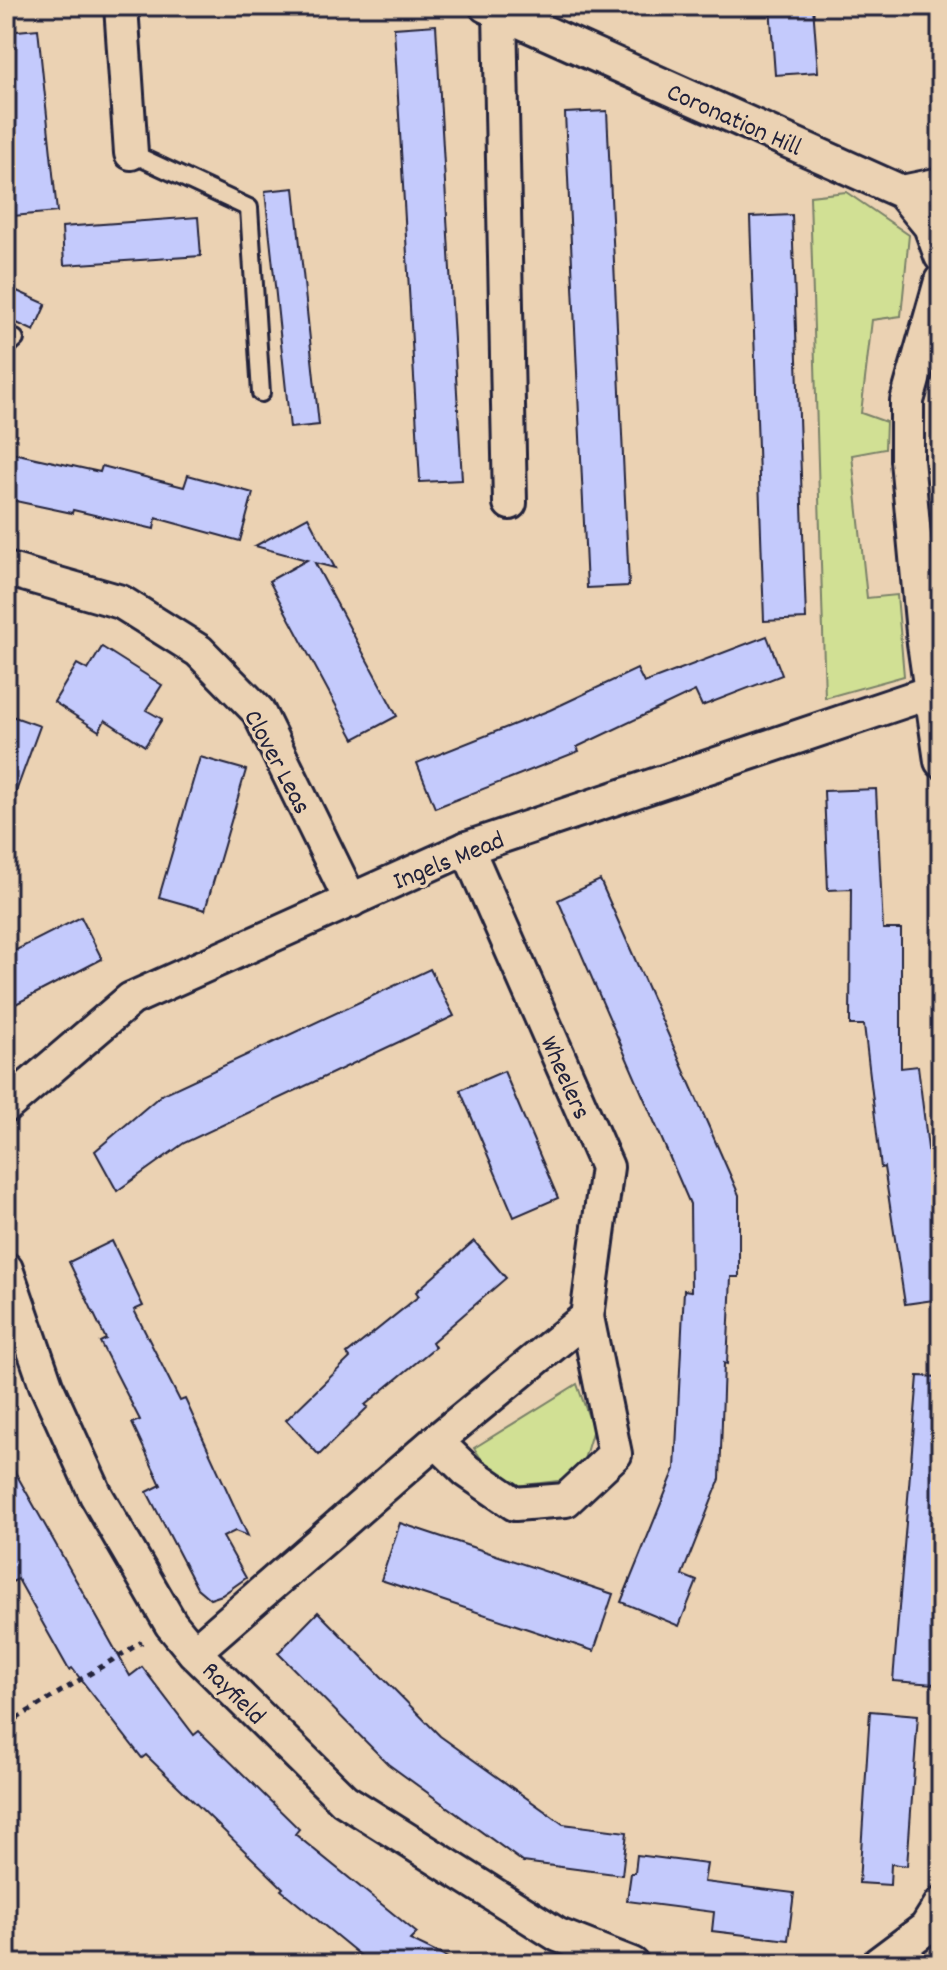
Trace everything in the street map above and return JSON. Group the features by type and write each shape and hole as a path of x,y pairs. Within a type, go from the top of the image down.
{"street":[{"path":"121,6 131,153"},
{"name":"Coronation Hill","path":"510,503 493,9 902,192 930,226 941,256"},
{"path":"902,192 941,184"},
{"path":"941,281 907,401 907,460 933,642 931,692 941,761"},
{"name":"Clover Leas","path":"6,569 121,602 199,651 258,711 351,901"},
{"name":"Ingels Mead","path":"6,1106 131,999 467,848 931,692"},
{"name":"Wheelers","path":"436,1441 467,1471 515,1504 566,1500 615,1454 587,1317 607,1167 467,848"},
{"name":"Rayfield","path":"6,1269 46,1385 90,1482 171,1624 194,1652 344,1800 558,1935 632,1964"},
{"path":"194,1652 436,1441 587,1317"},
{"path":"878,1964 926,1928 941,1904"}],"lane":[{"path":"131,153 249,208 261,393"}],"path":[{"path":"6,1725 171,1624"}],"green space":[{"path":"846,192 909,235 901,316 872,320 861,413 886,422 885,449 852,455 867,598 897,595 904,676 825,698 810,196"},
{"path":"577,1384 593,1429 583,1463 566,1480 516,1486 491,1474 474,1448"}],"building":[{"path":"770,6 813,6 818,72 775,75"},
{"path":"436,25 462,480 420,482 394,28"},
{"path":"38,29 57,212 13,216 6,146 6,32"},
{"path":"607,111 629,586 587,588 565,113"},
{"path":"294,188 319,425 290,428 265,191"},
{"path":"792,215 806,619 764,621 750,217"},
{"path":"198,217 201,256 64,265 62,227"},
{"path":"6,286 46,304 34,331 6,318"},
{"path":"13,453 100,472 102,466 184,487 188,475 253,493 240,541 156,518 154,529 73,510 72,513 6,499"},
{"path":"308,517 335,568 315,563 397,716 354,739 269,581 307,560 255,546"},
{"path":"767,636 782,675 702,706 695,691 577,747 579,751 435,808 417,763 550,710 637,669 644,683"},
{"path":"102,647 162,685 146,710 162,719 145,746 105,720 99,731 54,702 77,664 88,670"},
{"path":"6,714 40,726 10,808 6,808"},
{"path":"200,757 246,770 205,910 159,897"},
{"path":"876,789 883,929 901,929 901,1068 918,1066 941,1232 941,1299 905,1304 884,1167 881,1168 864,1025 850,1025 851,889 828,890 824,791"},
{"path":"600,880 739,1195 739,1277 731,1277 720,1479 682,1575 697,1581 679,1626 621,1602 675,1469 684,1290 691,1291 690,1204 558,900"},
{"path":"81,917 102,959 6,1009 6,955"},
{"path":"430,969 454,1016 184,1143 117,1191 95,1151 161,1095"},
{"path":"504,1071 558,1198 514,1217 460,1090"},
{"path":"112,1241 143,1306 134,1310 180,1401 185,1399 248,1536 235,1531 223,1537 246,1578 222,1595 210,1599 197,1588 147,1492 161,1485 132,1423 140,1420 100,1342 106,1339 69,1262"},
{"path":"474,1241 506,1278 432,1342 435,1347 365,1405 368,1407 319,1455 286,1420 350,1358 347,1354 419,1296 416,1292"},
{"path":"918,1376 941,1377 941,1610 935,1684 893,1681"},
{"path":"6,1456 130,1676 142,1667 194,1735 199,1731 299,1829 295,1834 417,1933 410,1940 460,1964 371,1964 281,1890 283,1888 146,1755 142,1758 72,1668 69,1670 18,1579 6,1585"},
{"path":"400,1523 613,1594 594,1651 381,1580"},
{"path":"318,1612 440,1736 563,1824 627,1832 622,1875 523,1862 388,1764 278,1653"},
{"path":"870,1711 918,1715 907,1866 891,1864 890,1885 859,1883"},
{"path":"637,1855 707,1864 704,1882 794,1893 788,1940 712,1931 714,1912 627,1901"}]}
